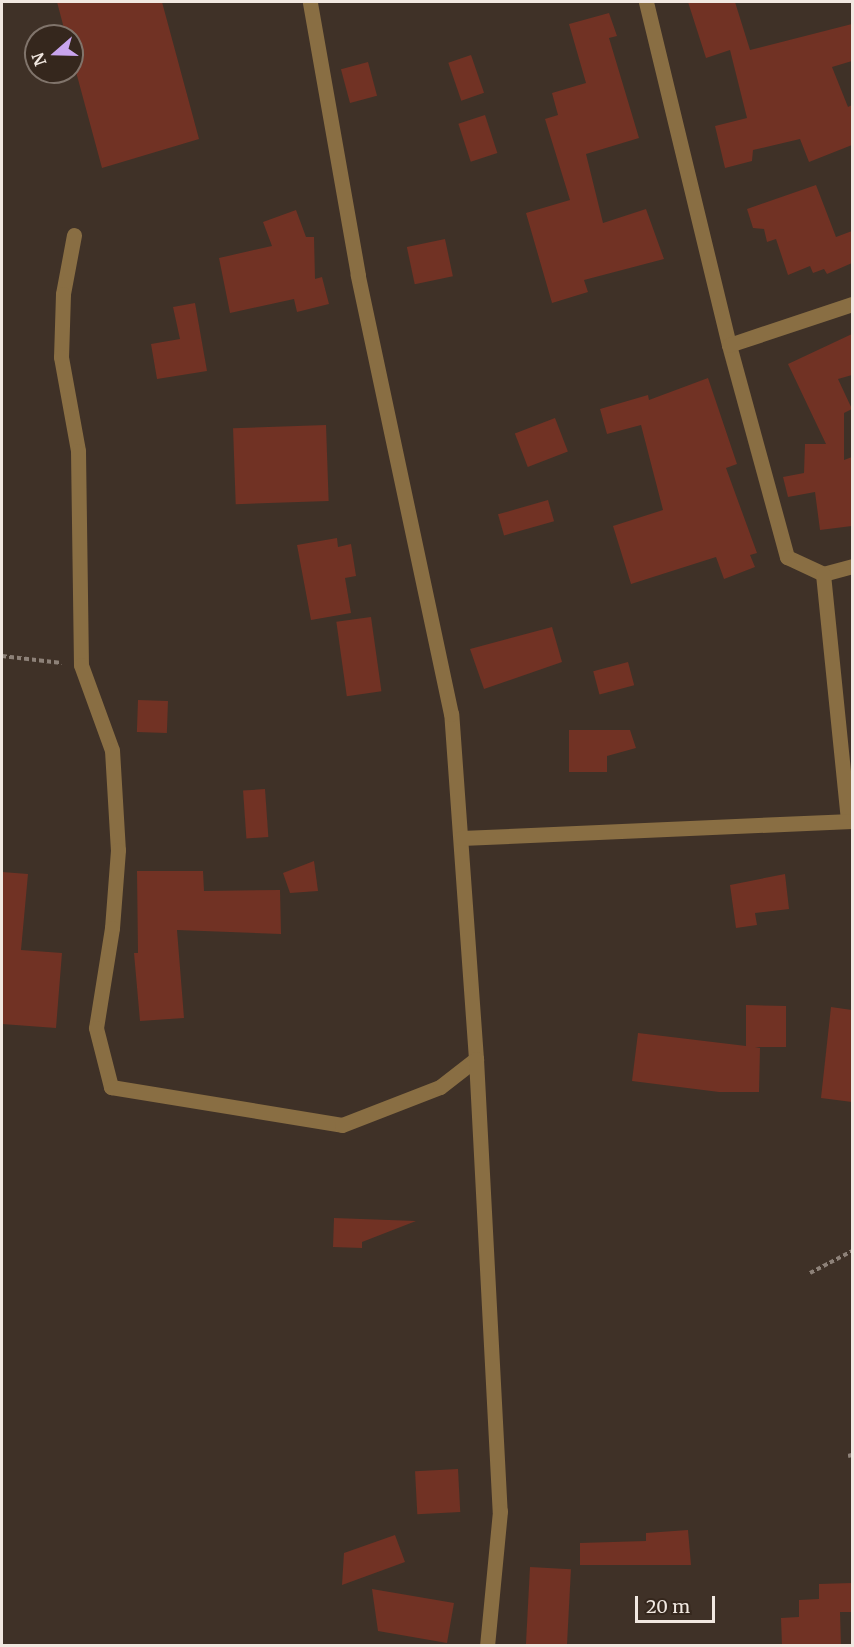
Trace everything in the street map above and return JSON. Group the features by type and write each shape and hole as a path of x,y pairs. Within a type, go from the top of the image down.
{"street":[{"path":"310,2 358,275 451,714 476,1059 500,1511 487,1646"},
{"path":"646,2 729,345 787,558 823,574 852,566"},
{"path":"74,235 63,294 61,357 78,451 81,665 112,750 118,850 112,928 96,1028 111,1087 342,1125 441,1087 476,1059"},
{"path":"729,345 852,304"},
{"path":"461,837 850,821 823,574"}],"path":[{"path":"2,656 81,665"},
{"path":"810,1274 852,1251"}],"building":[{"path":"57,2 162,2 199,139 102,168 79,84 84,84 84,24 63,24"},
{"path":"688,2 735,2 750,50 852,24 852,61 832,67 848,107 852,105 852,145 809,162 800,139 753,150 752,161 725,168 715,126 747,118 730,50 706,58"},
{"path":"609,13 617,36 609,38 639,138 586,154 603,223 646,209 664,259 584,280 588,292 552,303 526,213 570,200 545,119 558,115 552,93 586,83 569,24"},
{"path":"471,55 484,93 461,101 448,63"},
{"path":"368,62 377,96 350,103 341,69"},
{"path":"485,115 497,153 471,162 458,124"},
{"path":"816,185 836,237 852,231 852,263 827,274 824,269 813,273 810,266 788,275 776,239 767,242 764,229 753,228 747,209"},
{"path":"296,210 306,237 314,237 315,279 322,277 329,304 297,312 294,299 230,313 219,258 272,246 263,222"},
{"path":"445,239 453,276 415,284 407,247"},
{"path":"195,303 207,371 157,379 151,344 180,339 173,307"},
{"path":"852,334 852,375 838,379 852,409 844,413 844,460 852,457 852,526 820,530 815,492 788,497 783,477 804,473 805,444 826,444 788,364"},
{"path":"708,378 737,464 726,468 757,553 750,555 755,567 724,579 716,557 631,584 613,526 663,510 641,425 607,434 600,409 648,395 649,400"},
{"path":"555,418 568,452 528,467 515,433"},
{"path":"326,425 329,501 236,504 233,428"},
{"path":"548,500 554,521 504,535 498,514"},
{"path":"337,538 338,547 351,544 356,576 345,578 351,613 311,620 297,545"},
{"path":"371,617 381,691 347,696 336,622"},
{"path":"552,627 562,662 484,689 470,649"},
{"path":"628,662 634,685 599,694 593,671"},
{"path":"138,700 168,701 167,733 137,732"},
{"path":"569,730 630,730 636,748 607,756 607,772 569,772"},
{"path":"265,789 268,837 246,838 243,791"},
{"path":"314,861 318,891 290,893 283,873"},
{"path":"137,871 203,871 204,891 280,890 281,934 177,930 184,1018 140,1021 134,953 138,953"},
{"path":"2,872 28,874 21,950 62,953 56,1028 2,1024"},
{"path":"785,874 789,909 755,913 757,925 736,928 730,885"},
{"path":"746,1005 786,1006 786,1047 755,1047 760,1048 759,1092 719,1092 632,1081 638,1033 746,1046"},
{"path":"831,1007 852,1010 852,1102 821,1098"},
{"path":"334,1218 416,1221 362,1242 362,1248 333,1247"},
{"path":"458,1469 460,1512 417,1514 415,1471"},
{"path":"688,1530 691,1565 580,1565 580,1543 646,1541 646,1533"},
{"path":"395,1535 405,1562 342,1585 344,1553"},
{"path":"530,1567 571,1569 567,1646 526,1646"},
{"path":"852,1583 852,1612 840,1612 841,1646 782,1646 781,1618 799,1617 799,1600 819,1599 819,1584"},
{"path":"372,1589 454,1603 447,1643 378,1631"}]}
